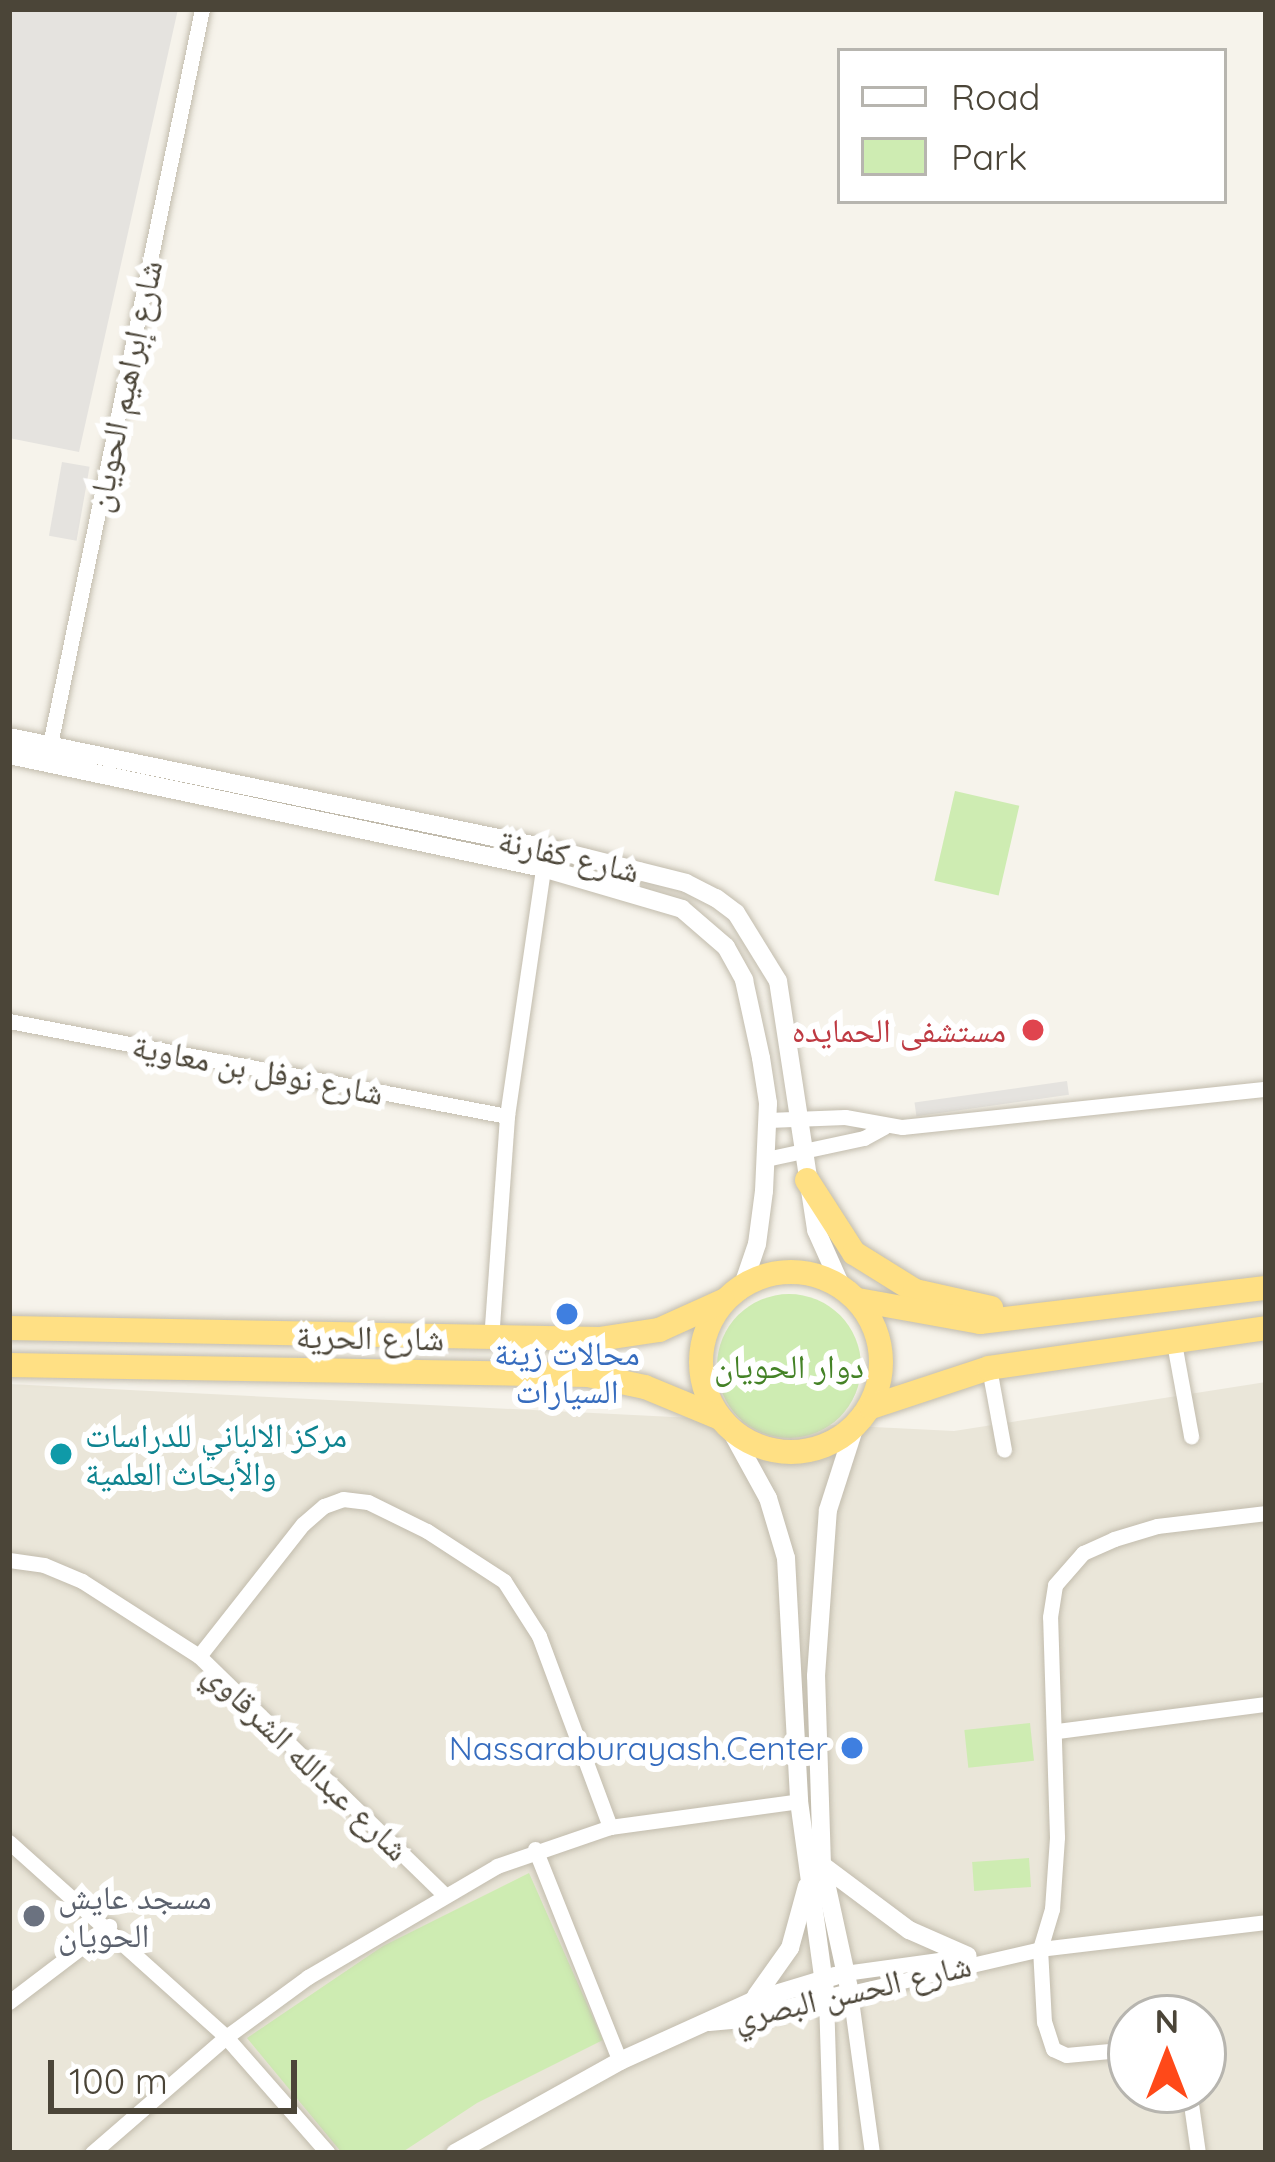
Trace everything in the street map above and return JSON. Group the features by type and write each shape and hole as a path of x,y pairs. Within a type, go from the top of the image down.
{"highway":[{"path":"807,1180 854,1253 890,1277 944,1300 1046,1315"},
{"path":"850,1293 872,1319 883,1363 871,1407 854,1429 824,1447 780,1452 725,1424 707,1396 701,1346 733,1293 792,1271 850,1293 980,1322 1266,1288"},
{"name":"شارع الحرية","path":"9,1328 491,1340 630,1337 733,1293"},
{"path":"871,1407 989,1368 1266,1328"},
{"name":"شارع الحرية","path":"9,1365 588,1376 645,1387 725,1424"}],"street":[{"name":"شارع إبراهيم الحويان","path":"48,754 202,9"},
{"name":"شارع كفارنة","path":"9,737 48,754 543,868 682,909 726,947 754,1013 768,1120 766,1160 757,1244 733,1293"},
{"name":"شارع كفارنة","path":"9,755 48,754 547,848 686,883 736,913 778,981 816,1230 850,1293"},
{"path":"491,1340 507,1116 547,848"},
{"name":"شارع نوفل بن معاوية","path":"9,1022 507,1116"},
{"path":"766,1160 864,1138 884,1127 1266,1089"},
{"path":"768,1120 859,1118 884,1127"},
{"path":"1174,1343 1191,1436"},
{"path":"989,1368 1004,1450"},
{"path":"725,1424 768,1498 786,1558 808,1882 837,1985 872,2153"},
{"path":"831,2153 837,1985 822,1864 818,1594 828,1510 854,1429"},
{"name":"شارع عبدالله الشرقاوي","path":"443,1893 199,1656 303,1524 343,1499 368,1502 398,1515 504,1581 539,1636 610,1827"},
{"path":"1107,2051 1066,2055 1053,2049 1044,2022 1040,1949 1055,1888 1058,1731 1050,1617 1054,1585 1083,1553 1157,1526 1266,1513"},
{"path":"9,1560 44,1565 82,1581 199,1656"},
{"path":"1058,1731 1266,1704"},
{"path":"92,2153 226,2036 308,1977 443,1893 536,1849 610,1827 799,1801"},
{"path":"9,1842 109,1926 226,2036 328,2153"},
{"path":"536,1849 620,2061"},
{"path":"822,1864 909,1930 968,1956"},
{"path":"752,2001 790,1948 808,1882"},
{"name":"شارع الحسن البصري","path":"710,2022 745,2019 837,1985 945,1974 995,1957 1040,1949 1266,1922"},
{"path":"9,2002 109,1926"},
{"name":"شارع الحسن البصري","path":"455,2153 620,2061 752,2001 968,1956 995,1957"},
{"path":"1192,2114 1198,2153"}],"shaded area":[{"path":"9,9 178,9 79,452 9,438"},
{"path":"62,462 90,467 77,541 49,536"},
{"path":"1067,1081 1069,1095 916,1116 914,1102"},
{"path":"1266,1382 1266,2153 9,2153 9,1384 954,1431"}],"green space":[{"path":"955,791 1019,806 999,895 934,881"},
{"name":"دوار الحويان","path":"789,1294 816,1300 840,1315 855,1339 861,1366 855,1393 840,1417 816,1432 789,1438 762,1432 738,1417 723,1393 717,1366 723,1339 738,1315 762,1300"},
{"path":"1030,1723 1034,1761 968,1768 964,1730"},
{"path":"1029,1858 1031,1887 974,1891 972,1862"},
{"path":"529,1873 603,2040 477,2103 401,2153 342,2153 247,2038 383,1946"}],"place":[{"name":"مستشفى الحمايده","path":"1033,1030"},
{"name":"محالات زينة السيارات","path":"567,1314"},
{"name":"مركز الالباني للدراسات والأبحاث العلمية","path":"61,1454"},
{"name":"Nassaraburayash.Center","path":"852,1748"},
{"name":"مسجد عايش الحويان","path":"34,1916"}]}
